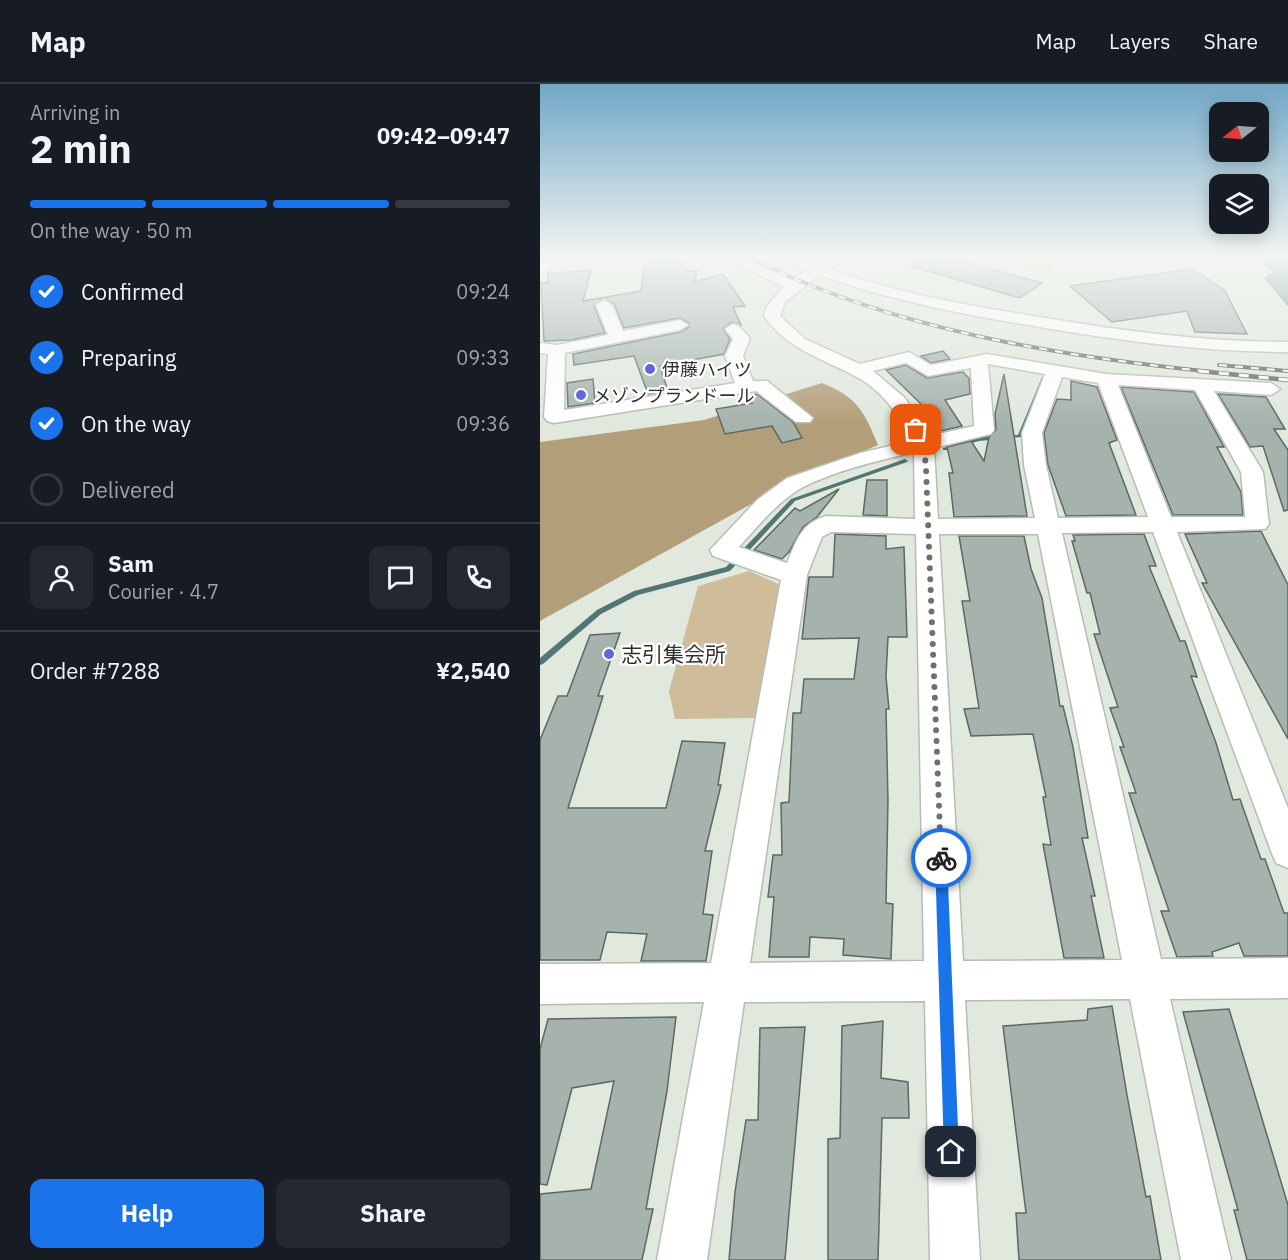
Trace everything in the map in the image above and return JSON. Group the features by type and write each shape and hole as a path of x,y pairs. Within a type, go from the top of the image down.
{"street":[{"path":"607,313 618,338"},
{"path":"772,313 780,328 795,341 857,369 891,394 909,413 924,446 929,527 955,1260"},
{"path":"984,313 1184,343 1285,348"},
{"path":"680,325 548,349 554,417 760,385 802,418"},
{"path":"733,328 742,338 734,356 747,387"},
{"path":"857,369 909,357 927,371 979,360 1056,369 1106,379 1271,388"},
{"path":"794,575 722,550 765,505 795,483 867,457 924,446 984,430 979,360"},
{"path":"1056,369 1032,433 1035,465 1143,978 1206,1260"},
{"path":"1106,379 1288,851"},
{"path":"682,1260 794,575 812,533 826,524 929,527 1257,524 1252,472 1201,384"},
{"path":"540,984 727,980 1288,978"}],"shaded area":[{"path":"822,383 844,394 858,407 878,445 791,482 540,621 540,442 704,420"},
{"path":"749,571 783,586 757,718 675,719 669,691 698,586"}],"building":[{"path":"543,313 597,313 605,333 572,340 544,341"},
{"path":"618,313 736,313 741,325 732,322 723,329 730,339 724,354 660,366 668,391 648,394 634,356 574,365 573,354 680,332 689,327 689,323 680,318 624,328"},
{"path":"1101,313 1174,313 1112,322"},
{"path":"1188,313 1236,313 1247,334 1195,332"},
{"path":"943,351 950,359 931,363 921,356"},
{"path":"906,365 927,378 963,372 969,378 970,394 945,400 962,426 941,431 922,405 886,370"},
{"path":"1004,374 1027,516 954,517 949,473 953,473 947,447 971,441 984,461 989,437 996,430 995,414"},
{"name":"メゾンプランドール","path":"593,379 595,403 568,407 567,383"},
{"path":"1071,381 1097,387 1117,440 1109,443 1136,515 1066,516 1048,465 1044,433 1057,399 1071,400"},
{"path":"1121,387 1194,392 1224,447 1217,447 1241,492 1243,515 1173,515"},
{"path":"757,394 793,422 802,438 782,443 772,426 725,434 716,409 752,403 745,397"},
{"path":"1218,394 1266,397 1285,429 1274,429 1288,450 1288,510 1284,511 1263,446 1250,447"},
{"path":"867,480 887,480 887,516 863,515"},
{"path":"839,489 817,517 803,527 789,552 782,559 754,550 795,508 800,511"},
{"path":"1261,531 1288,585 1288,739 1202,583 1207,583 1185,534"},
{"path":"835,534 886,536 886,549 904,547 907,637 888,637 886,677 889,709 886,709 888,801 886,903 893,904 891,959 843,955 844,939 810,937 809,957 769,957 774,897 768,897 773,855 782,855 781,803 789,802 793,713 801,713 804,679 854,679 859,638 802,639 809,577 833,577"},
{"path":"1144,534 1156,566 1149,566 1180,641 1185,641 1197,677 1191,676 1216,743 1233,800 1240,799 1261,859 1265,859 1284,913 1288,913 1288,956 1244,956 1239,943 1212,952 1213,956 1177,957 1161,911 1169,911 1129,793 1136,793 1120,747 1124,747 1110,708 1118,707 1094,634 1100,634 1090,593 1087,593 1072,541 1075,541 1073,535"},
{"path":"959,536 1024,536 1031,569 1042,598 1060,706 1063,706 1073,747 1088,838 1082,838 1095,896 1091,896 1104,958 1064,958 1043,844 1051,845 1043,797 1046,797 1033,734 971,736 964,709 979,708 962,601 970,601"},
{"path":"620,633 598,696 603,696 568,808 666,808 682,741 725,743 718,785 721,785 705,851 712,851 703,914 713,915 706,961 641,961 647,934 607,932 600,960 540,960 540,740 558,696 567,696 590,635"},
{"path":"1112,1006 1146,1197 1150,1196 1161,1260 1019,1260 1016,1213 1026,1213 1003,1026 1087,1020 1088,1009"},
{"path":"1229,1009 1288,1205 1288,1260 1247,1260 1234,1210 1238,1210 1183,1012"},
{"path":"676,1017 667,1091 646,1209 653,1209 642,1260 540,1260 540,1194 591,1189 614,1081 572,1088 547,1185 540,1184 540,1049 548,1019"},
{"path":"883,1021 881,1078 908,1082 909,1118 882,1118 878,1260 828,1260 828,1139 840,1138 842,1026"},
{"path":"805,1027 785,1260 729,1260 735,1192 746,1120 758,1120 760,1028"}],"waterway":[{"path":"945,449 979,439 1020,436 1044,378"},
{"path":"540,662 599,612 636,593 728,569 793,500 905,461"}],"railway":[{"path":"890,313 976,336 1035,348 1213,372"},
{"path":"1219,365 1288,371"},
{"path":"1199,371 1288,380"}],"way so far":[{"path":"916,430 924,446 926,469 941,858"}],"place":[{"name":"伊藤ハイツ","path":"650,369"},
{"name":"メゾンプランドール","path":"581,395"},
{"name":"志引集会所","path":"609,654"}],"route":[{"path":"941,858 951,1152"}]}
